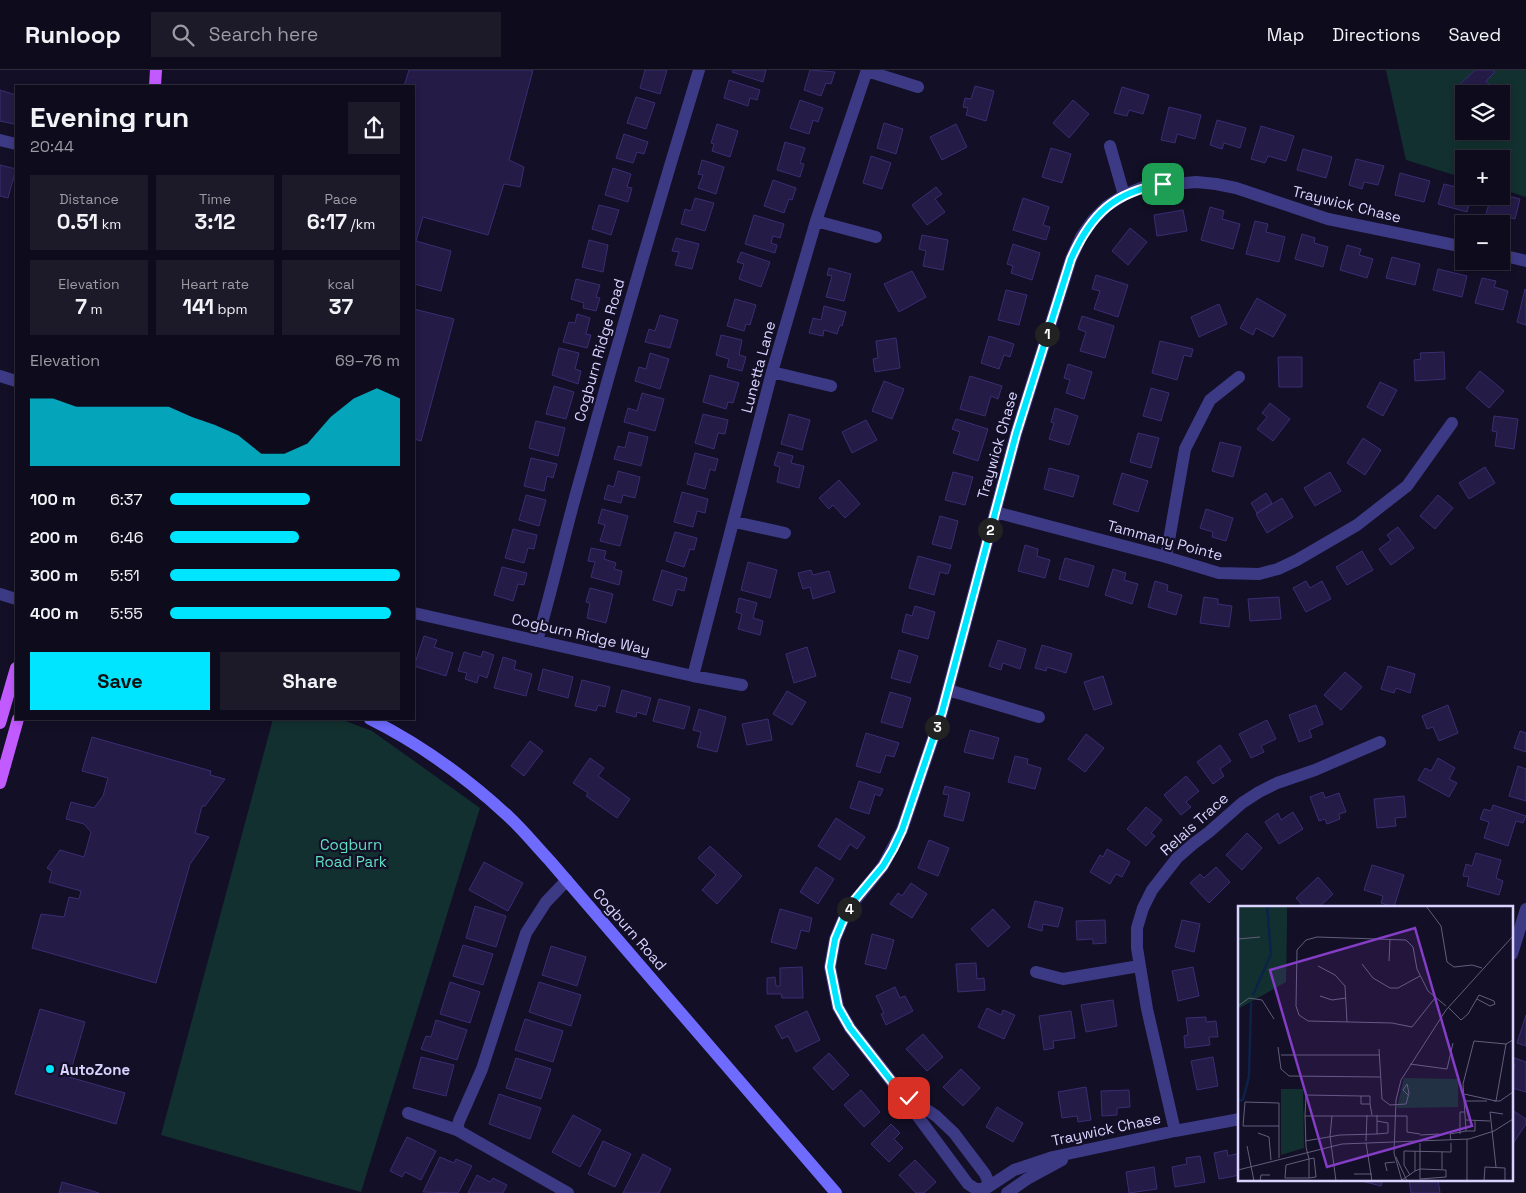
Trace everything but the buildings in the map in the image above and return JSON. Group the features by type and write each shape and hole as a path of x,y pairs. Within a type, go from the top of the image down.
{"main road":[{"path":"155,85 156,70"},
{"path":"0,724 15,672"},
{"path":"0,783 18,720"}],"street":[{"name":"Cogburn Ridge Road","path":"537,640 552,592 578,486 642,256 699,70"},
{"path":"867,70 918,86"},
{"name":"Lunetta Lane","path":"693,676 772,372 816,221 867,70"},
{"path":"0,140 15,144"},
{"path":"1110,146 1124,195"},
{"name":"Traywick Chase","path":"984,1192 968,1184 850,1028 838,1007 830,967 835,939 843,920 853,902 883,866 902,830 942,712 1016,434 1071,259 1081,237 1093,220 1107,206 1124,195 1143,188 1163,184 1196,182 1236,188 1328,219 1455,246"},
{"path":"816,221 876,236"},
{"path":"1510,257 1526,260"},
{"path":"772,372 831,386"},
{"path":"0,376 15,381"},
{"path":"1166,556 1185,449 1210,400 1239,377"},
{"name":"Tammany Pointe","path":"995,512 1166,556 1219,573 1259,574 1291,563 1357,525 1406,486 1452,423"},
{"path":"734,522 785,533"},
{"path":"0,594 15,599"},
{"name":"Cogburn Ridge Way","path":"415,613 693,676 742,685"},
{"path":"948,690 1039,717"},
{"name":"Cogburn Road","path":"372,720 428,752 508,816 567,880 836,1193"},
{"name":"Relais Trace","path":"1175,1131 1139,966 1138,928 1143,908 1152,890 1192,844 1209,832 1242,803 1277,783 1315,770 1380,742"},
{"path":"457,1130 459,1121 482,1069 526,933 546,902 567,880"},
{"path":"1514,948 1526,909"},
{"path":"1036,972 1063,979 1139,966"},
{"name":"Traywick Chase","path":"896,1087 943,1122 954,1133 985,1174 988,1181 984,1192"},
{"path":"408,1113 457,1130 568,1193"},
{"name":"Traywick Chase","path":"984,1192 1014,1170 1025,1165 1080,1151 1238,1119"},
{"path":"1007,1193 1035,1174 1080,1151"}],"green space":[{"path":"1386,70 1526,70 1526,197 1510,192 1510,150 1455,150 1455,175 1406,160"},
{"name":"Cogburn Road Park","path":"273,720 343,720 372,731 480,808 361,1192 161,1135"}],"place":[{"name":"AutoZone","path":"50,1069"}],"route":[{"path":"909,1098 896,1087 868,1052 850,1028 838,1007 830,967 835,939 853,902 883,866 902,830 942,712 1016,434 1071,259 1081,237 1093,220 1107,206 1124,195 1143,188 1163,184"}]}
